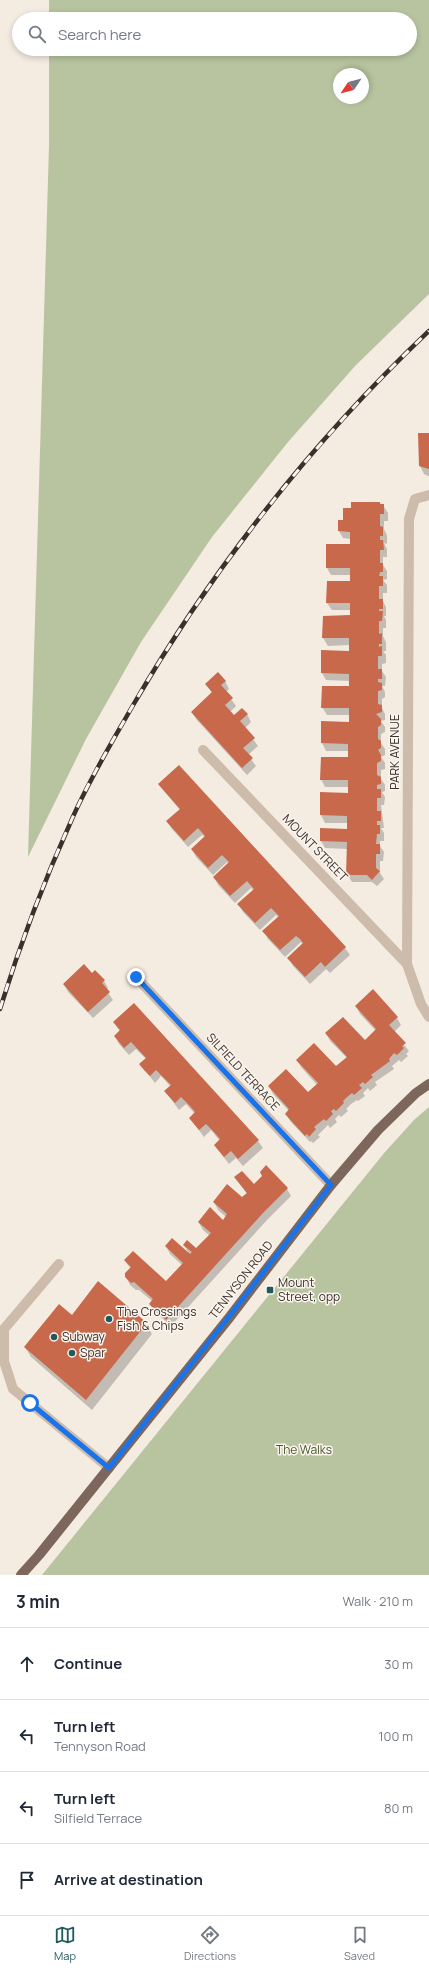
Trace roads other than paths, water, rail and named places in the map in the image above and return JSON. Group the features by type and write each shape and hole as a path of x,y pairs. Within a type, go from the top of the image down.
{"main road":[{"name":"TENNYSON ROAD","path":"21,1575 109,1468 331,1185 378,1130 416,1093 429,1084"}],"street":[{"name":"PARK AVENUE","path":"429,495 415,499 409,519 407,964 421,1004 429,1017"},
{"name":"MOUNT STREET","path":"204,750 407,964"},
{"name":"SILFIELD TERRACE","path":"136,977 331,1185"},
{"path":"59,1264 4,1329 4,1362 13,1389 109,1468"}],"railway":[{"path":"0,1009 33,913 79,805 108,748 163,656 231,556 267,508 345,417 386,373 429,331"}],"place":[{"name":"Mount Street, opp","path":"270,1290"},
{"name":"The Crossings Fish & Chips","path":"109,1319"},
{"name":"Subway","path":"54,1337"},
{"name":"Spar","path":"72,1353"}],"park label":[{"name":"The Walks","path":"304,1450"}]}
